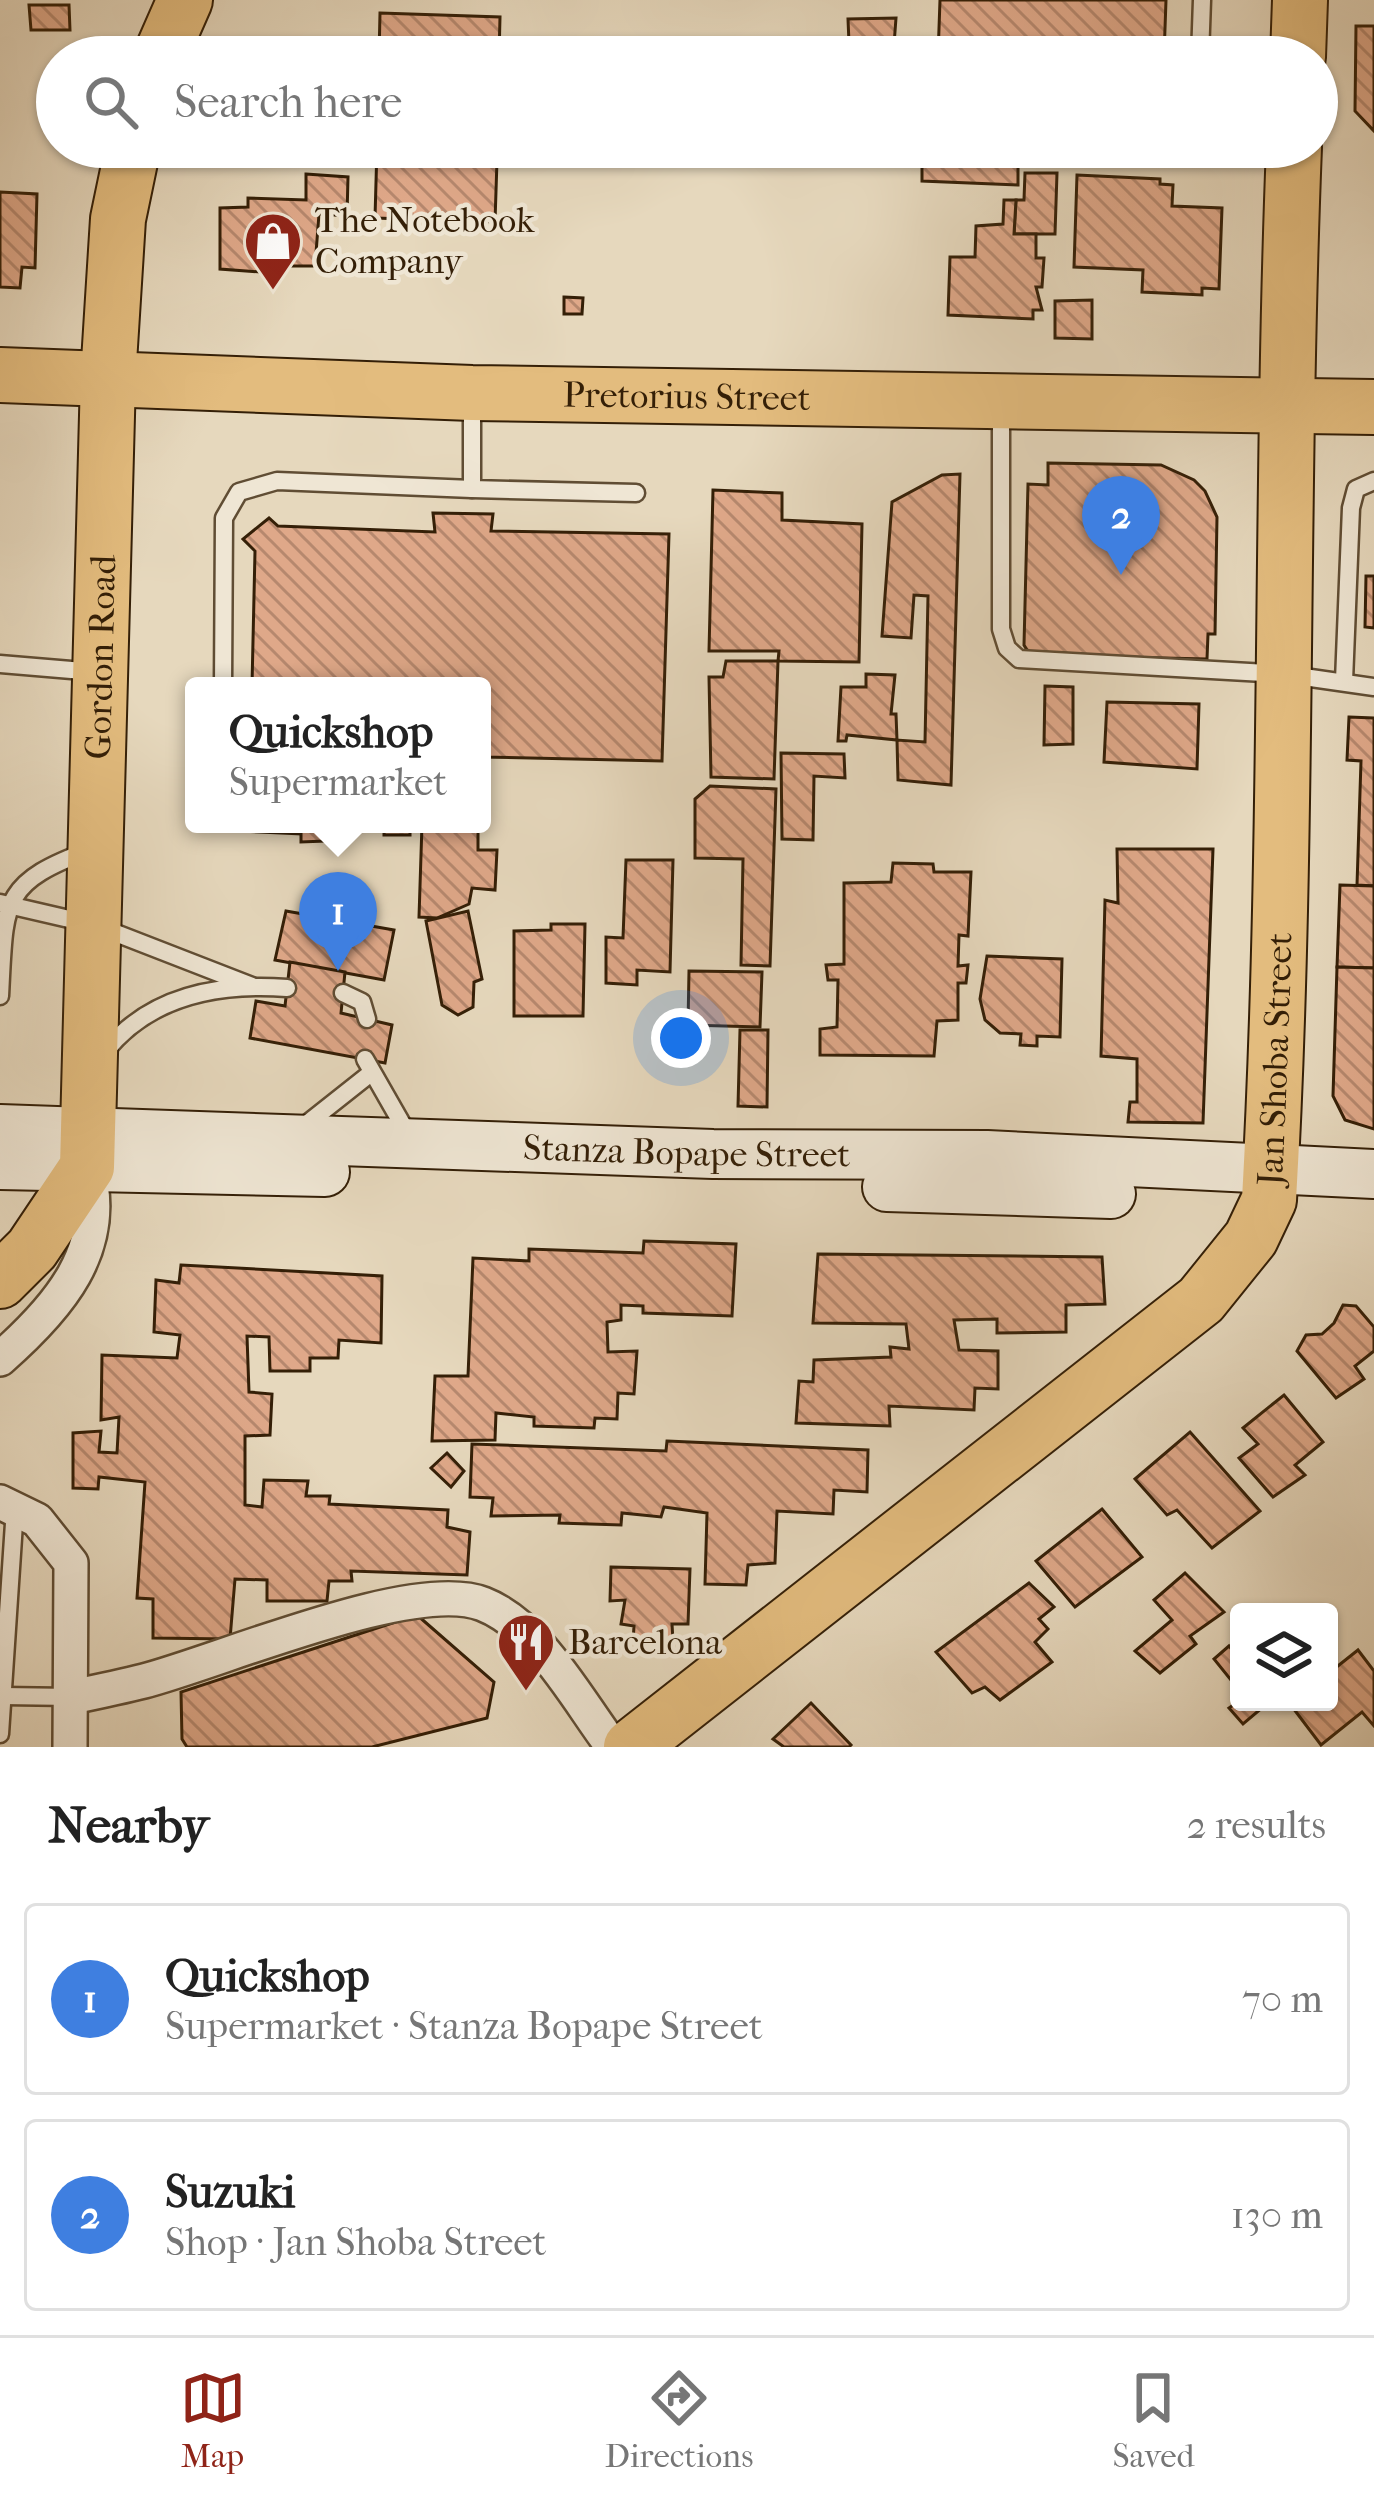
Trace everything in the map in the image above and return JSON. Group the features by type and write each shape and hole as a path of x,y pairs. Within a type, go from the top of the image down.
{"main road":[{"path":"169,36 185,0"},
{"path":"1299,36 1300,0"},
{"name":"Gordon Road","path":"88,1149 108,378 118,219 129,168"},
{"name":"Jan Shoba Street","path":"631,1747 1201,1300 1251,1238 1270,1185 1283,674 1284,405 1293,168"},
{"name":"Pretorius Street","path":"0,375 472,393 1374,407"},
{"name":"Stanza Bopape Street","path":"0,1129 88,1149 1270,1185 1374,1174"},
{"name":"Stanza Bopape Street","path":"0,1165 88,1149 290,1138 713,1154 987,1156 1270,1185 1374,1202"},
{"path":"0,1280 32,1249 88,1149"}],"street":[{"name":"Gordon Road","path":"0,1359 54,1306 84,1258 93,1211 88,1149"},
{"path":"8,1505 49,1530 71,1563 70,1747"},
{"path":"71,1697 144,1681 374,1610 450,1598 483,1604 521,1630 613,1747"}],"lane":[{"path":"1202,0 1203,36"},
{"path":"472,393 472,488"},
{"path":"1000,400 1001,629 1006,648 1036,663 1283,674 1374,687"},
{"path":"223,677 224,518 239,492 277,481 636,493"},
{"path":"1344,681 1351,508 1356,489 1374,481"},
{"path":"0,664 102,673"},
{"path":"0,996 3,903 34,870 97,847"},
{"path":"3,903 94,925 252,986"},
{"path":"90,1072 145,1011 252,986 287,988"},
{"path":"343,994 362,1002 367,1019"},
{"path":"290,1138 368,1066 412,1143"},
{"path":"0,1734 8,1505"},
{"path":"2,1696 71,1697"}],"building":[{"path":"940,0 1166,0 1165,36 939,36"},
{"path":"29,5 69,5 70,30 31,30"},
{"path":"380,13 500,17 500,36 379,36"},
{"path":"896,18 895,36 849,36 848,19"},
{"path":"1356,26 1374,26 1374,131 1355,111"},
{"path":"376,168 497,168 495,222 375,218"},
{"path":"922,168 1018,168 1018,185 922,181"},
{"path":"1025,173 1057,173 1055,234 1014,234 1016,200 1024,200"},
{"path":"306,174 348,177 347,216 319,214 315,266 274,266 274,273 220,269 220,208 248,207 248,198 306,200"},
{"path":"1077,175 1160,179 1160,184 1173,185 1172,206 1222,208 1219,289 1202,288 1202,295 1142,292 1143,270 1074,267"},
{"path":"0,192 37,194 35,268 22,267 20,288 0,287"},
{"path":"1004,200 1016,200 1014,234 1036,234 1036,258 1044,258 1042,287 1036,287 1042,310 1033,310 1033,319 948,315 950,257 975,257 976,226 1003,224"},
{"path":"564,297 583,298 582,314 564,314"},
{"path":"1092,300 1092,339 1055,338 1055,301"},
{"path":"1048,463 1161,465 1194,480 1205,491 1217,517 1215,634 1208,634 1207,659 1030,655 1024,645 1028,484 1048,485"},
{"path":"960,474 951,785 898,780 897,740 925,742 928,596 914,595 911,638 882,636 892,502 942,475"},
{"path":"713,490 782,493 782,520 862,524 859,662 778,661 779,651 709,651"},
{"path":"433,513 493,514 491,531 669,534 662,761 491,757 491,677 252,677 255,551 243,539 269,518 278,526 435,532"},
{"path":"1366,576 1374,576 1374,628 1365,627"},
{"path":"726,661 778,661 774,779 711,777 709,677 723,677"},
{"path":"866,674 895,675 891,714 896,714 897,740 847,735 846,741 838,741 841,687 866,687"},
{"path":"1045,686 1073,687 1073,744 1044,745"},
{"path":"1107,702 1199,704 1197,769 1104,762"},
{"path":"1349,717 1374,718 1374,886 1357,885 1361,761 1347,760"},
{"path":"781,753 844,754 845,778 814,776 813,840 782,839"},
{"path":"710,786 776,789 770,966 741,965 743,859 695,858 695,799"},
{"path":"301,833 325,833 325,841 301,842"},
{"path":"422,833 478,833 478,850 497,850 495,890 472,888 469,904 437,918 419,917"},
{"path":"1117,849 1213,849 1203,1123 1128,1122 1130,1102 1137,1102 1137,1059 1101,1056 1105,900 1118,903"},
{"path":"626,860 673,860 670,972 637,970 637,985 606,983 606,937 623,938"},
{"path":"893,863 933,864 934,872 971,872 968,936 959,935 958,966 968,965 966,983 958,983 958,1020 937,1021 934,1056 820,1055 820,1029 837,1027 838,980 828,980 826,965 844,964 844,883 891,882"},
{"path":"1340,885 1374,886 1374,968 1337,967"},
{"path":"286,911 394,930 384,980 275,960"},
{"path":"468,911 482,979 474,982 473,1007 458,1015 442,1005 426,921"},
{"path":"551,924 585,924 583,1016 514,1016 514,931 551,930"},
{"path":"987,956 1062,959 1060,1037 1037,1036 1037,1046 1020,1045 1021,1034 1000,1033 985,1020 980,999"},
{"path":"290,962 345,972 341,1013 392,1025 385,1063 250,1038 256,1001 285,1006"},
{"path":"1337,967 1374,968 1374,1129 1345,1120 1333,1096"},
{"path":"689,971 762,972 760,1027 688,1025"},
{"path":"740,1030 768,1030 767,1107 738,1106"},
{"path":"644,1241 736,1244 732,1316 643,1313 643,1306 621,1305 621,1320 607,1322 608,1352 637,1351 634,1394 618,1393 617,1419 595,1418 594,1428 534,1426 534,1417 496,1413 495,1440 432,1441 435,1376 468,1376 473,1258 529,1261 529,1249 643,1253"},
{"path":"818,1254 1102,1257 1105,1304 1066,1305 1066,1332 997,1333 997,1319 954,1320 959,1350 998,1351 998,1389 975,1388 974,1410 889,1406 890,1426 796,1423 799,1381 813,1382 814,1360 891,1357 890,1347 909,1349 906,1324 813,1323"},
{"path":"181,1265 382,1276 381,1343 339,1340 338,1358 310,1358 310,1371 270,1371 269,1337 247,1336 249,1392 272,1394 270,1435 245,1436 245,1505 262,1507 264,1480 308,1481 306,1496 330,1496 329,1504 448,1510 447,1527 470,1532 467,1575 351,1571 352,1581 329,1581 327,1601 267,1601 267,1580 235,1579 230,1639 153,1638 153,1599 137,1598 145,1482 99,1477 98,1489 73,1488 73,1433 101,1431 99,1452 117,1453 119,1417 101,1420 102,1355 177,1358 180,1335 154,1332 156,1280 179,1283"},
{"path":"1343,1305 1356,1306 1374,1327 1374,1351 1355,1366 1364,1379 1336,1398 1297,1351 1306,1335 1322,1334 1334,1323"},
{"path":"1284,1395 1323,1442 1295,1465 1305,1475 1273,1497 1239,1458 1258,1444 1243,1428"},
{"path":"1190,1432 1260,1511 1212,1548 1177,1510 1167,1515 1135,1479"},
{"path":"667,1441 868,1450 867,1492 834,1490 833,1514 777,1511 775,1563 748,1565 746,1585 705,1584 707,1513 664,1507 661,1517 622,1513 621,1525 559,1523 560,1515 491,1516 493,1498 470,1497 472,1444 666,1451"},
{"path":"447,1453 464,1471 451,1487 431,1468"},
{"path":"1102,1509 1142,1557 1075,1607 1036,1561"},
{"path":"611,1567 690,1569 688,1624 672,1624 673,1641 633,1642 634,1626 621,1624 625,1600 610,1601"},
{"path":"1185,1573 1224,1612 1190,1636 1196,1644 1160,1673 1135,1651 1172,1620 1154,1600"},
{"path":"1029,1583 1054,1607 1039,1619 1048,1629 1035,1642 1052,1662 1000,1700 985,1687 972,1693 936,1652"},
{"path":"417,1615 494,1682 487,1718 372,1747 187,1747 182,1739 181,1692"},
{"path":"1230,1647 1230,1679 1214,1659"},
{"path":"1358,1650 1374,1671 1374,1726 1362,1712 1321,1745 1295,1711 1338,1711 1338,1666"},
{"path":"811,1703 849,1747 784,1747 773,1739"},
{"path":"1232,1711 1258,1711 1243,1724"}],"place":[{"name":"The Notebook Company","path":"273,292"},
{"name":"Suzuki","path":"1121,575"},
{"name":"Quickshop","path":"338,971"},
{"name":"Barcelona","path":"526,1693"}]}
